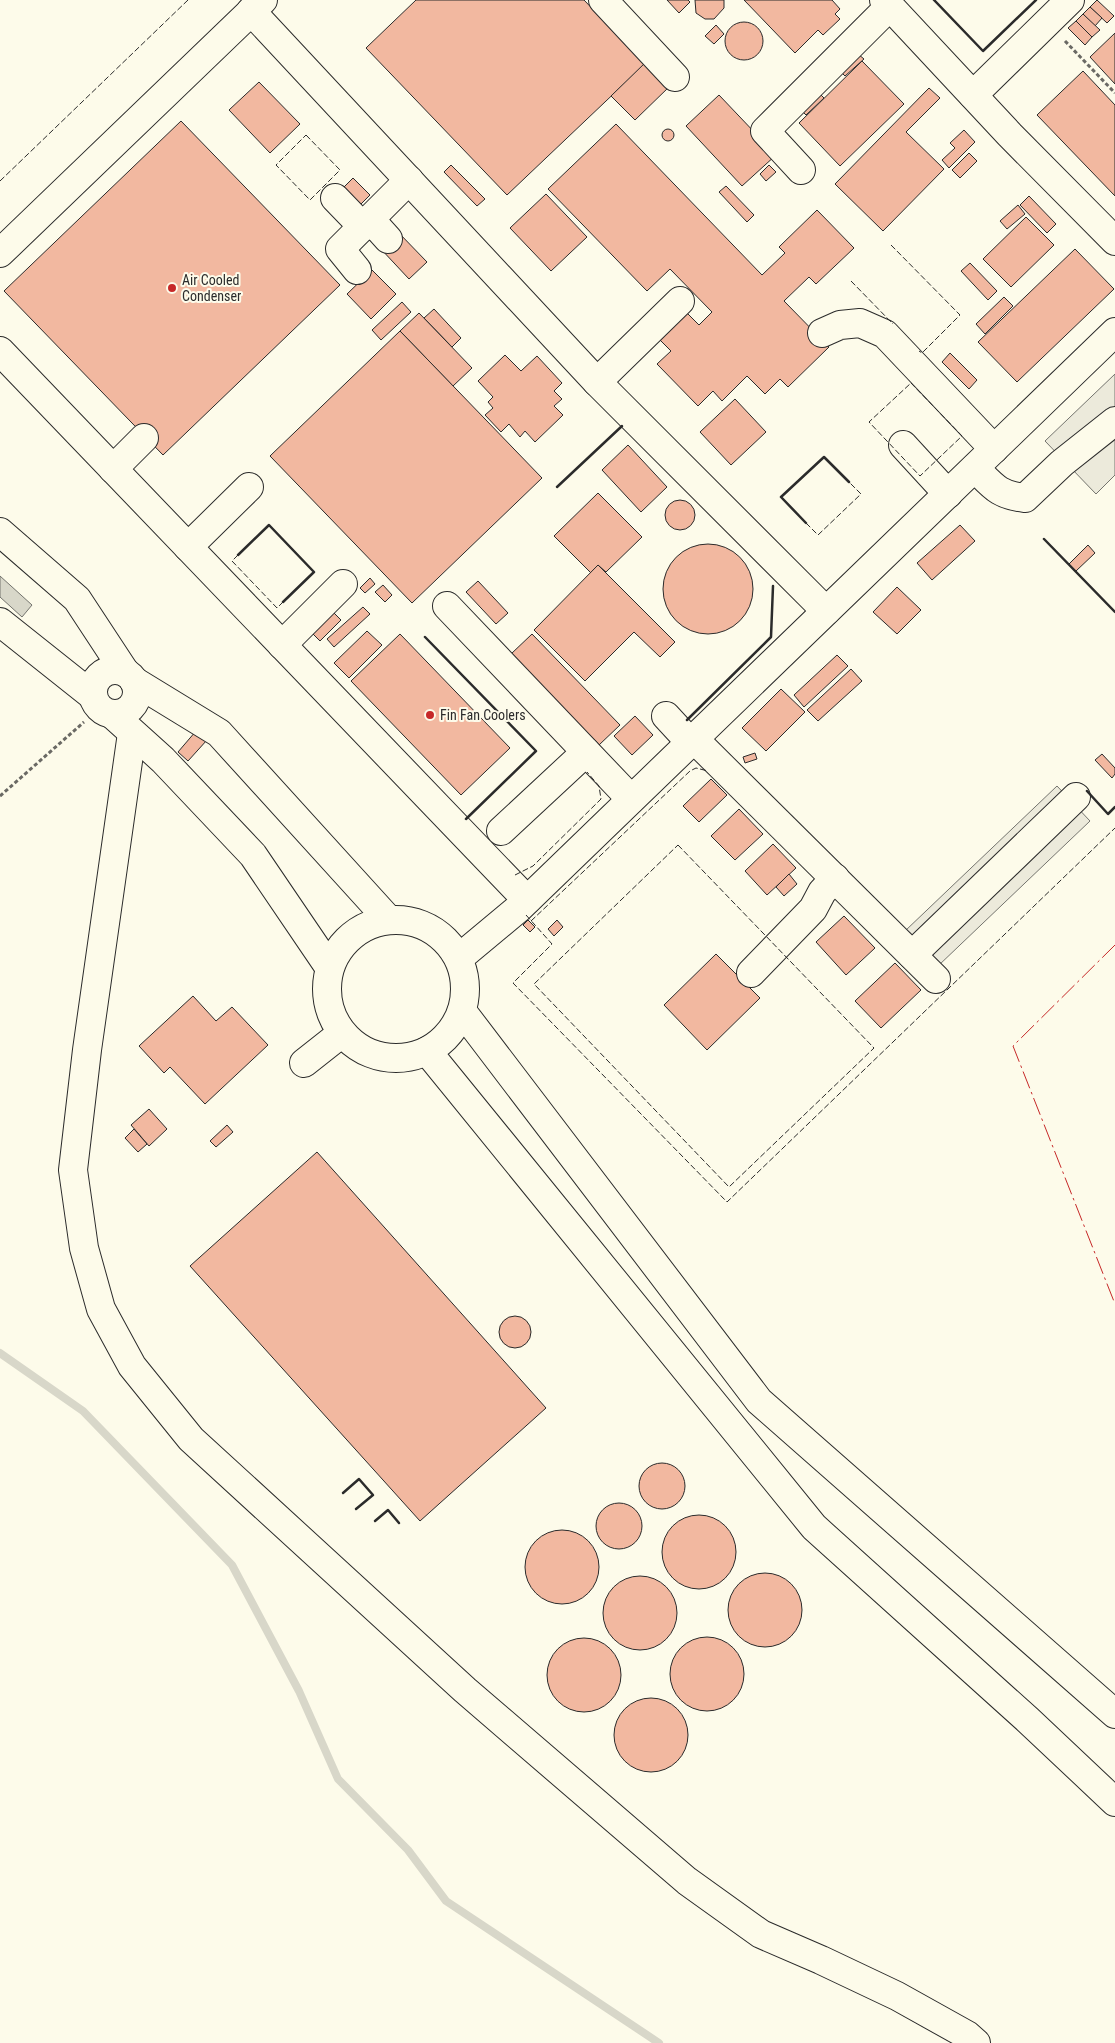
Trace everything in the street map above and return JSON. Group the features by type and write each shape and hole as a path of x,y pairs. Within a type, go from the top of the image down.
{"lane":[{"path":"603,0 675,77"},
{"path":"973,95 1070,0"},
{"path":"801,170 765,131 887,3 973,95 1115,241"},
{"path":"0,253 257,6 409,180 597,382 826,611"},
{"path":"357,270 340,249 409,180"},
{"path":"335,198 388,239"},
{"path":"597,382 680,301"},
{"path":"822,332 840,325 860,323 885,334 984,458 995,488 1008,496 1025,498 1062,463 1115,421"},
{"path":"459,958 527,900 1115,332"},
{"path":"0,351 527,900"},
{"path":"113,469 144,438"},
{"path":"903,445 948,494"},
{"path":"188,547 249,487"},
{"path":"0,532 77,599 136,686 135,701 126,711 102,706"},
{"path":"0,554 57,605 96,629"},
{"path":"282,645 343,584"},
{"path":"447,606 631,799"},
{"path":"0,622 102,706 163,760 253,855 329,967"},
{"path":"102,706 94,683 98,677 111,670 129,676 219,733 388,919"},
{"path":"666,716 835,878 936,979"},
{"path":"132,733 87,1050 73,1170 84,1248 101,1309 132,1366 191,1439 465,1690 687,1881 761,1934 896,1996 976,2043"},
{"path":"502,832 586,752"},
{"path":"912,955 1076,797"},
{"path":"751,974 813,909 822,892 835,878"},
{"path":"388,919 409,920 430,927 446,941 459,958 464,976 466,994 462,1011 454,1028 442,1041 427,1051 405,1058 381,1057 360,1048 342,1033 330,1013 326,990 329,967 338,949 352,934 368,924 388,919"},
{"path":"462,1011 759,1400 1115,1714"},
{"path":"304,1063 342,1033"},
{"path":"427,1051 814,1527 1028,1720 1115,1802"}],"path":[{"path":"1047,23 1115,93"},
{"path":"0,796 102,706"}],"shaded area":[{"path":"1115,374 1115,475 1096,494 1045,441"},
{"path":"0,576 32,605 22,617 0,597"},
{"path":"1057,786 1090,821 938,966 905,931"}],"building":[{"path":"416,0 584,0 645,64 507,195 366,48"},
{"path":"667,0 688,0 690,2 679,13"},
{"path":"695,0 724,0 724,8 714,19 705,19 696,13"},
{"path":"744,0 832,0 840,9 835,14 840,19 823,35 818,30 795,53"},
{"path":"1097,0 1114,16 1107,23 1090,7"},
{"path":"1090,7 1102,18 1095,26 1083,14"},
{"path":"1083,14 1100,30 1092,37 1076,21"},
{"path":"1076,21 1092,37 1085,45 1068,28"},
{"path":"744,22 757,28 763,41 757,54 744,60 731,54 725,41 731,28"},
{"path":"716,25 724,34 714,44 705,36"},
{"path":"1115,33 1115,84 1090,57"},
{"path":"858,54 864,59 845,76 840,71"},
{"path":"647,61 670,86 635,120 611,96"},
{"path":"862,61 904,104 840,166 799,123"},
{"path":"1083,71 1115,105 1115,196 1037,115"},
{"path":"259,82 300,124 270,153 229,110"},
{"path":"929,88 940,98 906,132 944,169 883,231 835,184"},
{"path":"819,93 824,98 806,115 801,110"},
{"path":"719,95 776,155 742,186 686,126"},
{"name":"Air Cooled Condenser","path":"181,121 340,285 163,455 4,291"},
{"path":"616,124 762,275 785,253 779,247 817,210 854,248 816,284 809,277 784,301 829,347 788,387 780,379 765,394 747,376 722,401 713,391 698,406 657,364 671,351 656,336 684,310 699,325 712,312 670,269 647,291 548,189"},
{"path":"666,129 670,129 674,135 670,141 666,141 662,137 662,133"},
{"path":"964,130 975,142 949,168 942,160 955,148 950,143"},
{"path":"969,153 977,161 960,178 952,170"},
{"path":"451,165 485,199 477,206 444,172"},
{"path":"769,165 776,172 766,181 760,174"},
{"path":"353,178 370,195 361,204 344,187"},
{"path":"726,186 754,215 747,222 719,192"},
{"path":"546,194 587,237 551,271 510,228"},
{"path":"1029,196 1056,224 1047,233 1020,205"},
{"path":"1018,205 1025,214 1007,229 1000,221"},
{"path":"1026,217 1054,245 1011,287 983,259"},
{"path":"397,231 427,262 409,279 380,248"},
{"path":"1075,249 1114,289 1017,382 978,342"},
{"path":"970,263 997,291 988,300 961,271"},
{"path":"372,270 396,294 371,319 347,294"},
{"path":"1004,297 1013,306 985,334 976,324"},
{"path":"402,302 411,312 381,340 372,330"},
{"path":"434,309 461,338 452,347 424,318"},
{"path":"419,313 472,368 453,386 400,331"},
{"path":"400,331 542,478 412,603 270,456"},
{"path":"950,353 977,380 969,389 942,362"},
{"path":"505,355 521,371 537,356 562,383 554,391 562,399 554,406 563,415 535,442 525,431 520,437 509,424 501,432 485,415 493,408 488,402 493,397 478,381"},
{"path":"735,399 766,432 731,465 700,432"},
{"path":"628,445 667,487 641,512 602,470"},
{"path":"598,493 642,537 606,572 598,565 591,573 554,536"},
{"path":"680,500 691,504 695,515 691,526 680,530 669,526 665,515 669,504"},
{"path":"960,525 975,541 932,580 917,563"},
{"path":"708,544 725,548 740,557 749,572 753,589 749,606 740,621 725,630 708,634 691,630 676,621 667,606 663,589 667,572 676,557 691,548"},
{"path":"1088,545 1095,553 1076,571 1069,564"},
{"path":"598,565 675,642 660,657 634,632 585,681 534,630"},
{"path":"370,578 375,584 365,593 360,588"},
{"path":"478,581 508,613 496,624 466,592"},
{"path":"383,585 392,595 385,602 375,592"},
{"path":"897,587 921,610 897,634 873,612"},
{"path":"363,607 370,614 334,647 327,639"},
{"path":"329,608 341,620 320,641 308,629"},
{"path":"367,631 382,645 349,678 334,663"},
{"name":"Fin Fan Coolers","path":"400,634 510,748 461,795 351,681"},
{"path":"532,634 620,725 599,745 511,654"},
{"path":"837,655 848,666 804,707 794,695"},
{"path":"851,669 862,681 818,721 807,710"},
{"path":"781,689 805,712 766,751 742,728"},
{"path":"635,716 653,735 632,755 614,736"},
{"path":"196,731 207,740 188,761 178,752"},
{"path":"755,753 757,759 745,763 743,757"},
{"path":"1102,754 1115,768 1115,774 1112,778 1095,760"},
{"path":"711,779 727,795 699,822 683,806"},
{"path":"739,809 763,834 735,860 711,836"},
{"path":"773,844 796,868 767,895 745,871"},
{"path":"789,874 797,884 784,896 776,887"},
{"path":"844,916 875,948 846,975 816,942"},
{"path":"528,920 535,927 530,932 523,925"},
{"path":"557,920 563,927 554,936 548,929"},
{"path":"716,954 760,998 707,1050 664,1005"},
{"path":"895,963 921,990 881,1028 855,1001"},
{"path":"193,996 216,1021 232,1007 268,1045 205,1104 170,1067 164,1073 139,1046"},
{"path":"149,1109 167,1129 149,1146 131,1125"},
{"path":"227,1125 233,1132 216,1147 210,1141"},
{"path":"134,1129 147,1144 138,1152 125,1138"},
{"path":"317,1152 546,1408 420,1521 190,1266"},
{"path":"515,1316 526,1321 531,1332 526,1343 515,1348 504,1343 499,1332 504,1321"},
{"path":"662,1463 675,1467 681,1473 685,1486 681,1499 675,1505 662,1509 649,1505 643,1499 639,1486 643,1473 649,1467"},
{"path":"619,1503 632,1507 638,1513 642,1526 638,1539 632,1545 619,1549 606,1545 600,1539 596,1526 600,1513 606,1507"},
{"path":"692,1515 706,1515 720,1521 730,1531 736,1545 734,1566 720,1583 706,1589 692,1589 678,1583 668,1573 662,1559 662,1545 668,1531 678,1521"},
{"path":"555,1530 569,1530 583,1536 593,1546 599,1560 597,1581 583,1598 569,1604 555,1604 541,1598 531,1588 525,1574 525,1560 531,1546 541,1536"},
{"path":"758,1573 772,1573 786,1579 796,1589 802,1603 802,1617 796,1631 786,1641 772,1647 758,1647 744,1641 734,1631 728,1617 728,1603 734,1589 744,1579"},
{"path":"633,1576 647,1576 661,1582 671,1592 677,1606 675,1627 661,1644 647,1650 633,1650 619,1644 609,1634 603,1620 603,1606 609,1592 619,1582"},
{"path":"700,1637 714,1637 728,1643 738,1653 744,1667 742,1688 728,1705 714,1711 700,1711 686,1705 676,1695 670,1681 670,1667 676,1653 686,1643"},
{"path":"577,1638 591,1638 605,1644 615,1654 621,1668 619,1689 605,1706 591,1712 577,1712 563,1706 553,1696 547,1682 547,1668 553,1654 563,1644"},
{"path":"644,1698 658,1698 672,1704 682,1714 688,1728 686,1749 672,1766 658,1772 644,1772 630,1766 620,1756 614,1742 614,1728 620,1714 630,1704"}],"waterway":[{"path":"0,1353 83,1411 232,1565 299,1691 338,1779 408,1850 446,1901 659,2043"}],"fence":[{"path":"0,181 188,0"},
{"path":"306,135 340,170 310,200 276,165 306,135"},
{"path":"891,245 960,315 922,353 919,351"},
{"path":"851,281 893,324"},
{"path":"911,383 962,436 920,476 869,422 911,383"},
{"path":"806,523 818,535 861,494 849,482"},
{"path":"238,555 232,561 277,608 283,602"},
{"path":"531,921 690,771 696,768 708,771"},
{"path":"515,875 533,866 601,799 599,786 587,772"},
{"path":"526,915 552,944 513,983 727,1202 1115,828"},
{"path":"678,845 874,1048 729,1187 534,984 678,845"}],"wall":[{"path":"934,0 983,51 1036,0"},
{"path":"557,487 622,426"},
{"path":"806,523 781,497 824,457 849,482"},
{"path":"238,555 269,525 314,572 283,602"},
{"path":"1044,539 1115,612"},
{"path":"687,720 771,637 773,586"},
{"path":"425,637 536,751 466,819"},
{"path":"1087,791 1108,814 1115,807"},
{"path":"343,1493 359,1479 373,1495 356,1509"},
{"path":"375,1521 388,1510 399,1523"}],"power":[{"path":"1115,945 1013,1046 1115,1304"}],"place":[{"name":"Air Cooled Condenser","path":"172,288"},
{"name":"Fin Fan Coolers","path":"430,715"}]}
